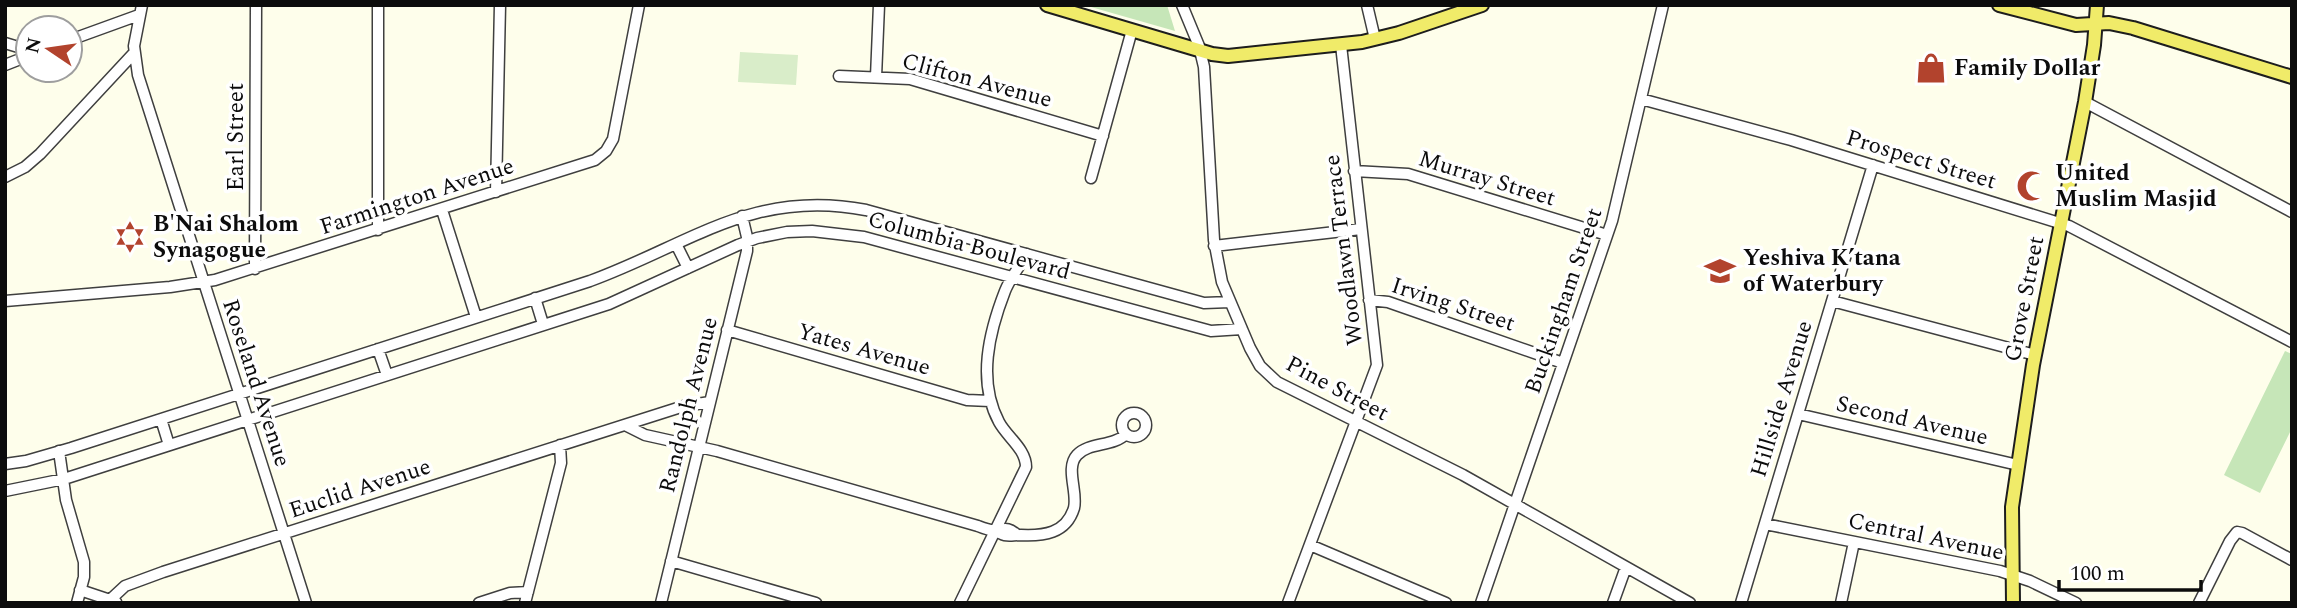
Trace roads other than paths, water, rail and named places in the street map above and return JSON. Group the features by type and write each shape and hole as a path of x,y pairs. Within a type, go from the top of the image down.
{"main road":[{"path":"1047,5 1228,56 1375,39 1482,5"},
{"path":"1999,5 2069,23 2109,23 2133,28 2292,78"},
{"name":"Grove Street","path":"2013,603 2011,515 2018,465 2035,355 2085,102 2097,5"}],"street":[{"name":"Earl Street","path":"255,269 256,5"},
{"path":"378,5 378,230"},
{"path":"496,192 500,5"},
{"name":"Farmington Avenue","path":"5,301 203,283 255,269 587,163 606,151 615,130 639,5"},
{"path":"876,77 879,5"},
{"name":"Pine Street","path":"1182,5 1200,50 1204,72 1214,246 1219,274 1255,358 1270,377 1284,387 1463,475 1690,603"},
{"path":"1367,5 1375,39"},
{"name":"Buckingham Street","path":"1481,603 1607,235 1663,5"},
{"path":"84,34 141,10"},
{"path":"5,177 25,167 40,154 134,53 134,36 141,10"},
{"path":"1091,178 1132,30"},
{"name":"Woodlawn Terrace","path":"1288,603 1377,365 1340,45"},
{"name":"Roseland Avenue","path":"134,53 145,100 306,603"},
{"name":"Clifton Avenue","path":"839,76 910,79 1103,136"},
{"name":"Prospect Street","path":"1641,99 1791,140 2061,223 2289,341"},
{"path":"2085,102 2292,212"},
{"name":"Hillside Avenue","path":"1741,603 1872,165"},
{"name":"Murray Street","path":"1354,171 1408,174 1607,235"},
{"name":"Columbia Boulevard","path":"5,464 26,461 161,419 612,273 742,216 795,206 855,208 1204,303 1230,302"},
{"path":"442,210 476,317"},
{"name":"Randolph Avenue","path":"661,603 748,241 742,216"},
{"path":"1214,246 1360,229"},
{"name":"Columbia Boulevard","path":"5,491 64,479 618,300 748,241 772,235 803,231 845,233 1210,331 1242,329"},
{"path":"676,244 688,268"},
{"path":"960,603 1026,463 1024,455 999,422 990,401 986,375 987,357 1004,292 1027,254"},
{"path":"535,298 543,324"},
{"name":"Irving Street","path":"1369,300 1388,302 1563,363"},
{"path":"1832,301 2035,355"},
{"name":"Yates Avenue","path":"727,330 967,400 990,401"},
{"path":"2289,341 2292,330"},
{"path":"378,349 387,375"},
{"name":"Euclid Avenue","path":"114,601 122,588 131,583 692,403 710,402"},
{"name":"Second Avenue","path":"1798,414 2018,465"},
{"path":"161,419 170,445"},
{"path":"625,425 645,435 717,451 996,530 1009,537 1044,535 1063,526 1074,505 1072,468 1076,457 1085,450 1118,440 1126,434"},
{"path":"479,603 510,593 527,598 561,463 560,445"},
{"path":"59,451 66,500 85,570 77,603"},
{"name":"Central Avenue","path":"1765,524 2012,575 2076,603"},
{"path":"2199,603 2237,532 2292,560"},
{"path":"1841,603 1854,542"},
{"path":"1310,545 1447,603"},
{"path":"671,561 816,603"},
{"path":"1613,603 1626,567"},
{"path":"80,590 114,601"}],"place":[{"name":"Family Dollar","path":"1931,68"},
{"name":"United Muslim Masjid","path":"2032,186"},
{"name":"B'Nai Shalom Synagogue","path":"130,237"},
{"name":"Yeshiva K’tana of Waterbury","path":"1720,271"}]}
